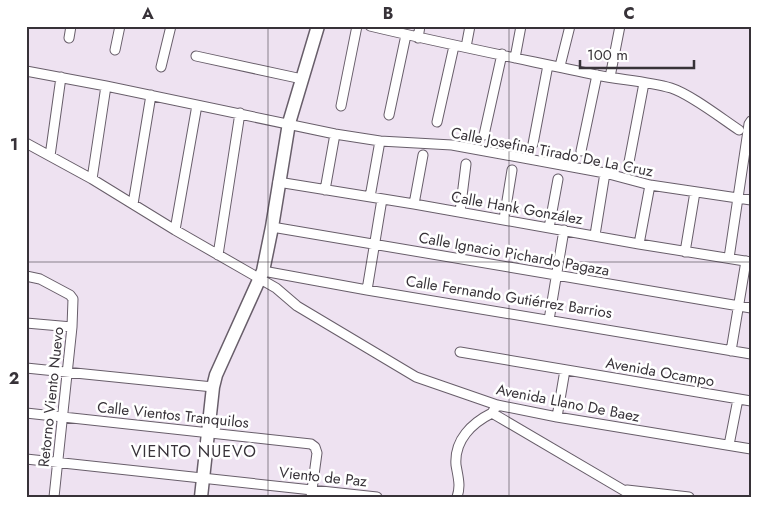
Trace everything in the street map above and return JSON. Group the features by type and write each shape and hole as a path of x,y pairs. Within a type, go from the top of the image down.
{"street":[{"path":"69,38 71,26"},
{"path":"115,50 120,26"},
{"path":"161,67 171,26"},
{"path":"201,497 207,432 215,381 262,275 289,123 318,26"},
{"path":"341,106 358,26"},
{"path":"370,26 454,46 677,90 739,130"},
{"path":"418,38 420,26"},
{"path":"466,47 470,26"},
{"path":"515,58 521,26"},
{"path":"560,66 570,26"},
{"path":"610,77 620,26"},
{"path":"389,115 406,35"},
{"path":"437,122 454,46"},
{"path":"484,135 502,54"},
{"path":"196,56 302,79"},
{"path":"532,144 548,65"},
{"name":"Calle Josefina Tirado De La Cruz","path":"26,71 240,113 335,134 380,141 452,145 605,173 650,185 751,200"},
{"path":"581,151 597,75"},
{"path":"50,156 61,77"},
{"path":"629,162 644,83"},
{"path":"92,179 106,86"},
{"path":"133,204 151,95"},
{"path":"175,230 197,105"},
{"path":"218,255 240,113"},
{"path":"729,258 737,198 751,121"},
{"path":"325,190 335,134"},
{"path":"370,197 380,141"},
{"name":"Avenida Llano De Baez","path":"26,143 92,179 218,255 262,275 297,306 416,377 494,409 557,417 751,449"},
{"path":"414,204 423,155"},
{"path":"460,212 466,164"},
{"path":"504,219 512,170"},
{"path":"595,236 605,173"},
{"path":"550,228 558,179"},
{"name":"Calle Hank González","path":"278,182 504,219 685,252 749,261"},
{"path":"640,244 650,185"},
{"path":"685,252 695,192"},
{"path":"367,290 382,199"},
{"name":"Calle Ignacio Pichardo Pagaza","path":"272,227 751,308"},
{"path":"549,320 564,230"},
{"path":"731,351 749,261"},
{"name":"Calle Fernando Gutiérrez Barrios","path":"262,275 367,290 751,354"},
{"name":"Retorno Viento Nuevo","path":"26,276 40,280 70,295 73,299 72,327 54,497"},
{"path":"26,322 72,327"},
{"name":"Avenida Ocampo","path":"460,352 751,401"},
{"path":"26,368 67,373 215,381"},
{"path":"557,417 565,370"},
{"path":"729,445 738,399"},
{"path":"457,497 460,489 456,462 459,445 467,430 494,409 635,497"},
{"name":"Calle Vientos Tranquilos","path":"26,413 311,444 318,453 312,493"},
{"name":"Viento de Paz","path":"26,459 204,477 312,493 378,497"},
{"path":"622,489 689,497"}],"district":[{"name":"VIENTO NUEVO","path":"194,451"}]}
